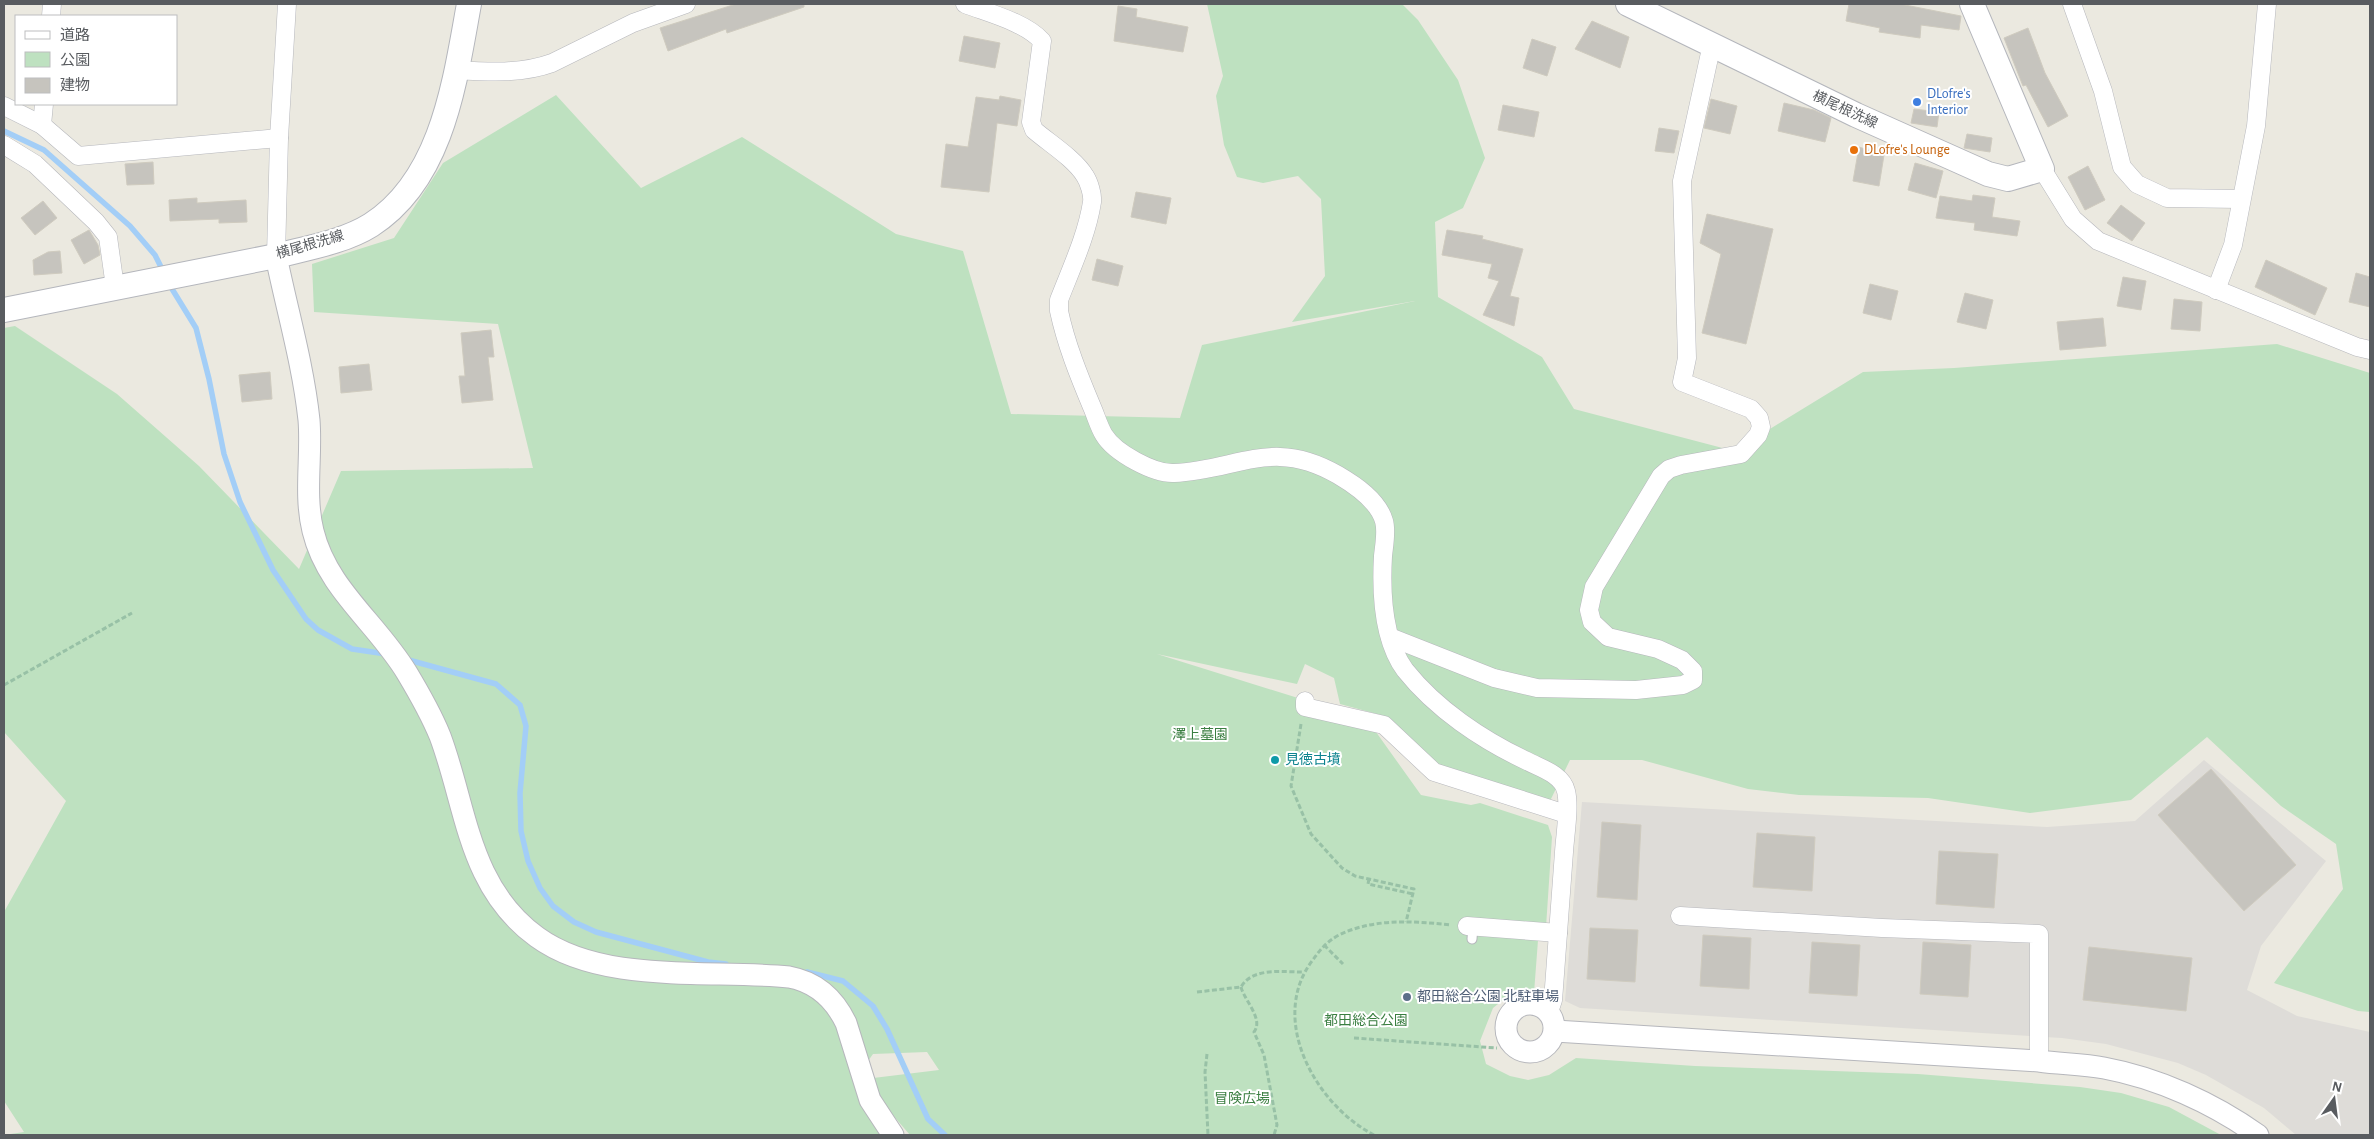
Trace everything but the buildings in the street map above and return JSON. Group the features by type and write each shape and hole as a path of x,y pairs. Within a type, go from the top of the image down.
{"main road":[{"name":"横尾根洗線","path":"4,310 276,256 347,235 370,225 389,211 419,174 430,154 440,130 456,70 470,4"},
{"name":"横尾根洗線","path":"1628,4 1856,116 1988,174 2008,179 2042,169"},
{"path":"1972,4 2042,169"}],"street":[{"path":"287,4 279,138 276,256 305,386 309,423 310,514 321,556 339,587 401,663 432,718 447,759 475,853 491,888 511,913 538,937 568,954 584,959 643,970 789,977 801,979 819,988 841,1012 870,1100 893,1135"},
{"path":"456,70 503,71 538,68 633,23 686,4"},
{"path":"965,4 1022,25 1034,32 1042,40 1031,122 1034,130 1077,166 1085,176 1090,187 1093,200 1059,300 1059,311 1083,386 1105,437 1124,453 1153,470 1171,473 1187,472 1249,458 1282,456 1312,462 1351,484 1376,504 1384,522 1381,591 1390,637 1403,668 1430,697 1470,728 1503,750 1559,779 1566,793 1566,814 1552,1022 2039,1061 2104,1068 2141,1078 2204,1103 2258,1135"},
{"path":"2072,4 2103,91 2122,167 2137,184 2167,198 2241,199"},
{"path":"2216,290 2233,245 2256,126 2267,4"},
{"path":"1390,637 1494,678 1537,688 1636,690 1683,685 1693,680 1693,671 1682,660 1658,649 1608,636 1592,622 1589,610 1594,587 1661,476 1669,469 1681,465 1741,454 1758,436 1761,427 1759,418 1752,409 1682,382 1687,358 1682,181 1712,44"},
{"path":"42,125 44,105"},
{"path":"4,106 42,125 78,156 279,138"},
{"path":"4,145 36,164 96,222 108,237 115,288"},
{"path":"2042,169 2073,219 2098,242 2357,347 2370,350"},
{"path":"1305,704 1384,725 1434,772 1566,814"},
{"path":"1680,916 2038,934 2039,1061"},
{"path":"1471,930 1558,933"}],"path":[{"path":"4,685 132,613"},
{"path":"1305,704 1292,786 1311,834 1342,868 1355,876 1414,889 1406,922"},
{"path":"1374,1135 1345,1116 1314,1076 1304,1059 1297,1042 1295,1021 1297,990 1303,972 1324,945 1339,936 1368,926 1406,922 1471,930"},
{"path":"1324,945 1343,964"},
{"path":"1241,987 1246,979 1253,974 1303,972"},
{"path":"1197,992 1241,987"},
{"path":"1241,987 1256,1020 1257,1028 1254,1032 1264,1055 1277,1125 1274,1135"},
{"path":"1354,1038 1497,1048"},
{"path":"1207,1054 1205,1072 1208,1135"}],"shaded area":[{"path":"2204,760 2326,861 2261,946 2247,990 2297,1016 2370,1032 2370,1135 2296,1135 2264,1108 2206,1075 2178,1063 2106,1044 2062,1038 1580,1008 1565,1001 1582,802 2047,827 2135,821"}],"green space":[{"path":"1207,4 1402,4 1418,20 1458,80 1485,158 1463,208 1435,222 1438,297 1542,357 1574,409 1734,451 1863,372 1954,368 2277,344 2370,373 2370,1012 2358,1011 2274,983 2343,889 2336,844 2281,806 2207,737 2131,800 2030,813 1928,798 1799,795 1748,789 1642,760 1570,760 1549,803 1440,767 1388,717 1340,704 1334,678 1305,664 1297,684 1157,654 1298,698 1298,714 1376,732 1421,795 1471,805 1480,803 1548,825 1552,837 1546,927 1539,927 1534,993 1508,996 1493,1008 1480,1041 1486,1064 1510,1076 1528,1080 1549,1075 1576,1058 1695,1066 1918,1074 2080,1087 2121,1093 2169,1107 2221,1135 910,1135 872,1091 894,1135 4,1135 24,1132 4,1101 4,912 66,801 4,732 4,328 15,326 117,394 199,466 299,569 341,471 533,468 498,324 314,312 312,264 394,238 443,163 556,95 641,188 742,137 896,234 963,251 1011,414 1180,418 1202,345 1415,301 1292,322 1325,276 1321,199 1298,176 1263,183 1237,177 1224,145 1216,96 1223,76","holes":["927,1052 939,1070 865,1079 861,1071 873,1054"]}],"waterway":[{"path":"4,131 44,150 130,226 155,255 164,273"},
{"path":"169,284 196,328 209,379 224,454 240,502 273,570 306,619 318,630 352,649 386,654"},
{"path":"405,659 496,684 520,705 526,726 520,793 521,831 528,861 540,888 553,906 574,922 596,932 708,962 726,964"},
{"path":"807,972 843,981 873,1006 887,1029 928,1119 945,1135"}],"place":[{"name":"DLofre's Interior","path":"1917,102"},
{"name":"DLofre's Lounge","path":"1854,150"},
{"name":"見徳古墳","path":"1275,760"},
{"name":"都田総合公園 北駐車場","path":"1407,997"}],"park label":[{"name":"澤上墓園","path":"1200,735"},
{"name":"都田総合公園","path":"1366,1021"},
{"name":"冒険広場","path":"1242,1099"}]}
